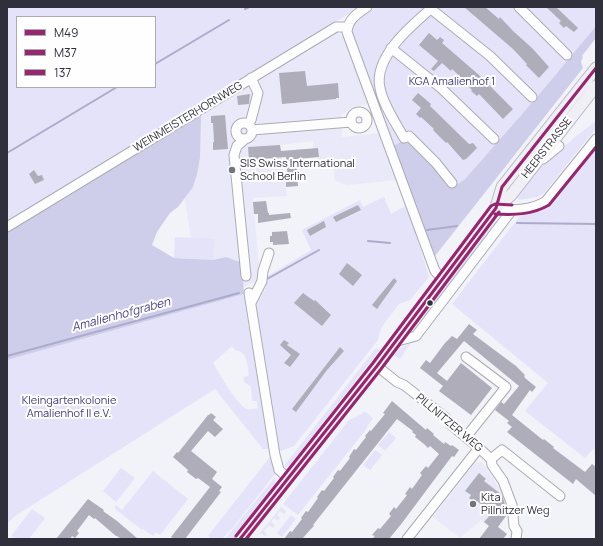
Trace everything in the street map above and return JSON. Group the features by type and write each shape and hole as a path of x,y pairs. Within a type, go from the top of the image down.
{"main road":[{"name":"HEERSTRASSE","path":"496,209 502,187 596,68"},
{"name":"HEERSTRASSE","path":"240,539 377,366 442,278 496,209 511,194 596,86"}],"street":[{"path":"367,7 353,17 347,27 347,32 435,271 442,278"},
{"path":"519,7 567,55"},
{"path":"404,138 382,96 379,79 380,71 391,48 398,39 432,8 490,56 532,98"},
{"name":"WEINMEISTERHORNWEG","path":"7,227 336,27 347,27"},
{"path":"391,48 441,88 494,139"},
{"path":"246,276 234,155 237,146 245,139 250,137 251,120 258,93 251,78"},
{"path":"245,139 238,136 237,131 240,124 250,127 351,122 352,115 357,113 364,114 367,119 379,118"},
{"path":"389,146 409,136 436,163 452,183"},
{"path":"496,209 512,210 534,207 546,201 596,139"},
{"path":"532,167 558,146"},
{"path":"394,342 416,336 512,210"},
{"path":"251,303 262,281 263,271 269,253"},
{"path":"249,293 275,455 279,470 288,478"},
{"path":"466,357 506,387 466,437"},
{"name":"PILLNITZER WEG","path":"377,366 446,418 450,424 491,459 492,465 503,481 512,505 514,526 517,531 516,539"},
{"path":"407,539 479,448"},
{"path":"491,459 502,450 560,496"}],"shaded area":[{"path":"596,26 596,38 582,56 581,62 583,68 435,256 393,146 407,139 432,163 449,185 458,184 465,179 537,97"},
{"name":"SIS Swiss International School Berlin","path":"332,33 338,33 343,37 370,104 353,107 341,115 342,137 381,133 397,180 347,185 335,181 333,159 319,160 318,148 313,148 313,141 280,145 287,196 253,198 260,279 244,287 201,300 174,132"},
{"path":"201,115 200,158 193,187 178,207 170,213 157,232 152,245 174,258 213,260 226,257 242,263 244,294 7,360 7,232"},
{"name":"Kita Pillnitzer Weg","path":"482,462 502,494 506,508 506,516 498,525 489,526 481,520 460,538 433,517 475,463"}],"green space":[{"path":"7,7 360,7 7,221"},
{"name":"KGA Amalienhof 1","path":"376,7 596,7 596,26 537,97 465,179 458,184 449,185 393,146 352,36 356,21"},
{"path":"596,121 596,128 544,193 537,197 520,200 515,196 538,169"},
{"path":"596,145 596,451 593,449 585,458 525,411 548,383 452,304 516,221 525,214 539,211 549,204"},
{"name":"Kleingartenkolonie Amalienhof II e.V.","path":"384,197 391,214 407,205 429,277 410,300 399,304 381,328 378,340 294,446 278,452 272,448 263,449 215,389 15,516 7,524 7,360 244,294 249,327 258,325 255,308 266,287 266,277 311,250 302,230 360,200 363,207","holes":["232,346 235,350 239,351 245,356 249,375 243,378 244,382 251,387 252,401 257,401 258,408 248,409 241,405 213,363"]},
{"path":"495,221 498,222 424,317 424,314"},
{"path":"175,237 214,239 213,260 174,258"},
{"path":"411,343 400,359 394,355 400,348"},
{"path":"376,348 379,351 291,464 288,467 284,466"},
{"path":"364,411 373,418 364,432 298,515 283,504 349,420 362,414"},
{"path":"389,432 396,438 385,451 378,445"},
{"path":"375,450 382,455 370,470 363,465"},
{"path":"272,457 275,474 222,539 211,539 208,536 269,458"},
{"path":"121,468 135,478 116,502 103,491"},
{"path":"153,471 188,499 160,535 156,532 153,536 143,529 142,530 114,508 116,505 122,510"},
{"path":"275,477 276,484 232,539 225,539"},
{"path":"281,507 286,511 284,514 280,511 277,515 280,518 278,521 274,518 271,522 275,525 273,528 269,525 264,531 267,534 265,536 260,533"},
{"path":"32,509 45,518 29,539 15,539 11,536"},
{"path":"291,515 296,519 282,537 277,533"}],"building":[{"path":"464,7 485,7 499,19 500,17 549,67 539,78 513,49"},
{"path":"546,7 556,7 578,28 574,32 566,26 564,28 559,23 561,21"},
{"path":"429,33 437,40 440,37 444,40 442,43 479,75 513,109 503,119 479,94 477,96 471,91 472,90 464,82 465,81 452,69 451,71 442,63 434,71 431,69 438,61 419,45"},
{"path":"305,71 307,86 338,83 339,98 282,104 279,73"},
{"path":"418,93 431,104 430,106 469,144 473,143 477,148 466,159 463,160 447,142 446,143 433,130 434,129 416,114 421,108 412,100"},
{"path":"250,94 249,104 238,105 237,96"},
{"path":"225,115 228,149 213,150 213,123 211,123 211,116"},
{"path":"280,145 281,151 318,148 319,157 296,159 298,186 286,187 286,181 288,181 286,157 249,160 248,147"},
{"path":"34,170 38,176 42,175 44,180 35,184 29,174"},
{"path":"266,201 269,215 290,213 291,218 258,223 258,214 254,214 253,202"},
{"path":"358,205 361,210 336,222 333,217"},
{"path":"324,221 326,227 310,236 307,230"},
{"path":"287,231 289,244 273,245 273,242 270,242 272,232"},
{"path":"347,263 362,275 353,286 339,274"},
{"path":"394,278 397,281 377,309 372,305"},
{"path":"303,293 314,301 315,300 331,315 322,326 294,303"},
{"path":"469,324 477,330 473,334 516,366 525,375 525,378 536,387 532,392 530,390 512,415 585,472 592,464 596,467 596,496 576,479 573,484 507,432 512,427 507,423 509,421 495,410 501,402 504,404 519,386 464,341 437,373 447,381 461,363 492,388 471,415 439,391 443,386 420,368 426,360 430,363 452,336 457,339"},
{"path":"284,340 289,343 287,345 300,354 290,367 284,363 291,355 280,345"},
{"path":"340,347 344,351 327,370 296,412 292,409"},
{"path":"392,401 426,430 427,428 444,444 445,442 459,450 454,457 452,456 389,539 372,539 375,536 372,535 378,528 380,529 391,516 389,514 394,507 396,509 407,495 405,494 410,487 412,489 422,475 420,473 426,466 428,468 439,454 430,446 428,448 415,437 416,435 412,432 413,431 397,419 313,525 314,526 302,539 284,539 290,531 292,532 306,511 308,512 322,490 324,491 334,478 333,477 338,470 340,471 350,458 349,457 354,449 356,450 366,437 365,436 385,414 383,413"},
{"path":"211,413 216,417 213,420 223,429 215,437 208,431 191,451 217,472 212,479 222,487 219,491 221,492 185,539 174,539 171,537 210,487 187,472 188,470 173,457"},
{"path":"479,473 486,479 484,481 502,495 506,508 502,513 506,516 498,527 507,534 503,539 479,539 489,526 484,522 492,513 477,501 476,503 469,498 471,495 465,491"},
{"path":"88,499 104,510 103,511 138,539 121,539 89,515 77,531 79,533 75,538 72,536 70,539 56,539"}],"waterway":[{"path":"245,9 249,7"},
{"path":"156,63 229,20"},
{"path":"7,153 115,88"},
{"name":"Amalienhofgraben","path":"517,223 596,224"},
{"name":"Amalienhofgraben","path":"427,230 457,226"},
{"name":"Amalienhofgraben","path":"368,241 390,243"},
{"name":"Amalienhofgraben","path":"267,279 319,250"},
{"name":"Amalienhofgraben","path":"7,356 239,293"}],"transit line":[{"name":"M49","path":"240,539 377,366 496,208 502,187 596,68"},
{"name":"M37","path":"495,214 523,214 536,211 549,205 596,147"},
{"name":"137","path":"236,536 373,363 491,206 495,204 512,205"},
{"name":"M37","path":"246,539 381,369 499,212"}],"place":[{"name":"SIS Swiss International School Berlin","path":"232,170"},
{"name":"Kita Pillnitzer Weg","path":"473,504"}]}
